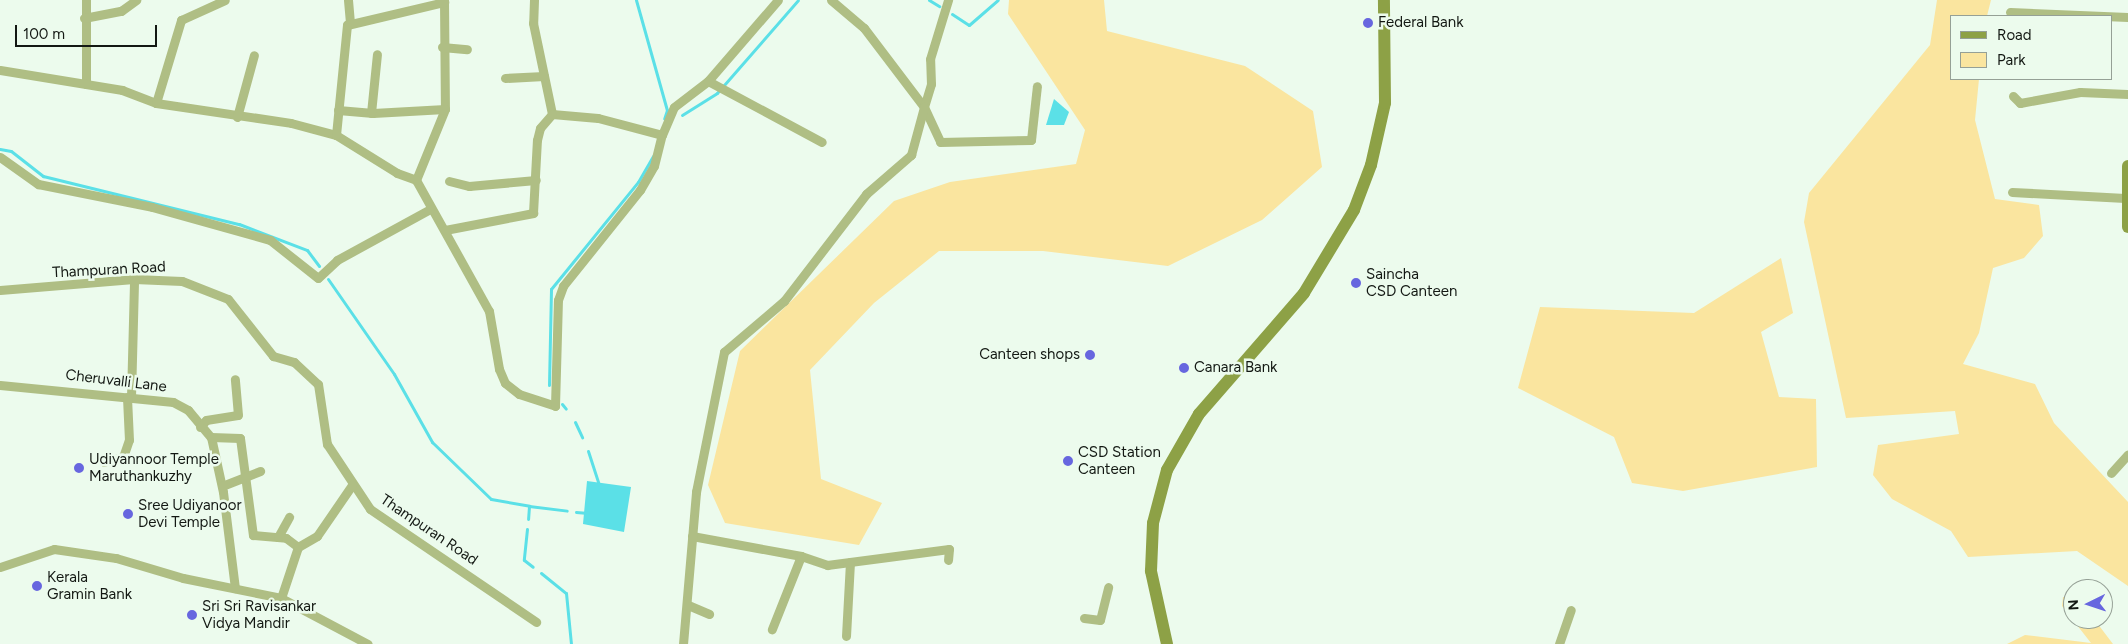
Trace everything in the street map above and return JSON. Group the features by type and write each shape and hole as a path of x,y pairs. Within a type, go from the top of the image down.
{"main road":[{"path":"1168,644 1151,571 1153,523 1167,470 1199,414 1304,293 1354,210 1371,165 1385,103 1384,0"},
{"path":"2128,166 2126,198 2128,226"}],"street":[{"path":"86,0 84,18 86,84"},
{"path":"84,18 121,11 136,0"},
{"path":"156,103 181,20 225,0"},
{"path":"336,135 343,33 350,22 348,0"},
{"path":"534,0 533,23 552,114"},
{"path":"0,70 122,90 156,103 237,117 291,123 336,135 416,180 430,210 445,230 489,311 506,383 519,394 555,406 555,318 563,286 640,190 654,166 662,135 674,107 708,81 778,0"},
{"path":"831,0 864,28 924,107 940,142 1031,140 1036,86"},
{"path":"683,644 688,605 692,536 704,438 724,352 784,301 866,194 911,154 931,84 930,59 948,0"},
{"path":"350,22 444,1 442,47 445,109 416,180"},
{"path":"2010,12 2081,15"},
{"path":"2113,16 2128,17"},
{"path":"442,47 467,48"},
{"path":"371,113 377,54"},
{"path":"237,117 254,55"},
{"path":"505,78 544,76"},
{"path":"708,81 822,142"},
{"path":"2013,96 2020,103 2080,92 2128,94"},
{"path":"338,110 371,113 445,109"},
{"path":"552,114 598,118 662,135"},
{"path":"445,230 528,216 536,206 537,140 540,128 552,114"},
{"path":"0,157 38,184 152,207 270,240 318,278 337,260 430,210"},
{"path":"448,180 469,186 536,180"},
{"path":"2012,192 2126,198"},
{"path":"104,462 123,458 129,440 134,280"},
{"name":"Thampuran Road","path":"0,290 134,280 182,281 228,299 273,356 307,372 322,397 327,444 352,485 370,509 536,622"},
{"path":"200,427 206,420 238,415 234,379"},
{"name":"Cheruvalli Lane","path":"0,385 173,402 188,410 200,427 211,436"},
{"path":"234,588 222,486 211,436 238,435 253,535 278,537 298,547"},
{"path":"2111,473 2128,454"},
{"path":"222,486 245,475 260,471"},
{"path":"281,598 298,547 317,536 352,485"},
{"path":"278,537 289,517"},
{"path":"692,536 801,556 826,565 949,549 948,560"},
{"path":"0,567 54,549 116,558 182,578 281,598 368,644"},
{"path":"772,629 801,556"},
{"path":"846,636 850,562"},
{"path":"1084,618 1100,620 1108,588"},
{"path":"688,605 709,614"},
{"path":"1559,644 1571,610"}],"green space":[{"path":"1009,0 1104,0 1107,31 1245,66 1313,111 1322,167 1262,220 1168,266 1043,251 939,251 874,303 810,370 821,479 882,503 859,545 725,523 708,485 740,351 894,201 950,182 1076,164 1085,130 1008,14"},
{"path":"1937,0 1991,0 1987,15 1950,15 1950,80 1979,80 1975,120 1995,199 2039,205 2043,236 2024,258 1993,268 1979,333 1963,364 2035,384 2054,423 2128,502 2128,586 2077,551 1968,557 1951,531 1892,499 1873,475 1878,445 1959,434 1955,411 1846,418 1804,222 1809,193 1930,45"},
{"path":"1781,258 1793,313 1761,332 1779,397 1816,399 1817,467 1683,491 1632,483 1614,437 1518,388 1540,307 1694,313"},
{"path":"2080,629 2102,629 2113,644 2007,644 2025,635 2091,643"}],"water":[{"path":"1054,99 1069,112 1064,125 1046,125"},
{"path":"587,481 631,487 624,532 583,524"}],"waterway":[{"path":"636,0 667,110 664,119"},
{"path":"682,115 717,93 798,0"},
{"path":"929,0 939,6"},
{"path":"952,14 969,25 998,0"},
{"path":"0,149 11,151 43,176 239,224 307,250 319,266"},
{"path":"549,385 551,289 638,182 653,156"},
{"path":"328,279 394,374 432,442 491,499 529,506 528,519"},
{"path":"562,404 566,409"},
{"path":"575,422 582,437"},
{"path":"588,451 600,487"},
{"path":"529,506 567,511"},
{"path":"576,512 588,513"},
{"path":"527,529 524,560 533,567"},
{"path":"541,573 566,593 571,644"}],"place":[{"name":"Federal Bank","path":"1368,23"},
{"name":"Saincha CSD Canteen","path":"1356,283"},
{"name":"Canteen shops","path":"1090,355"},
{"name":"Canara Bank","path":"1184,368"},
{"name":"CSD Station Canteen","path":"1068,461"},
{"name":"Udiyannoor Temple Maruthankuzhy","path":"79,468"},
{"name":"Sree Udiyanoor Devi Temple","path":"128,514"},
{"name":"Kerala Gramin Bank","path":"37,586"},
{"name":"Sri Sri Ravisankar Vidya Mandir","path":"192,615"}]}
